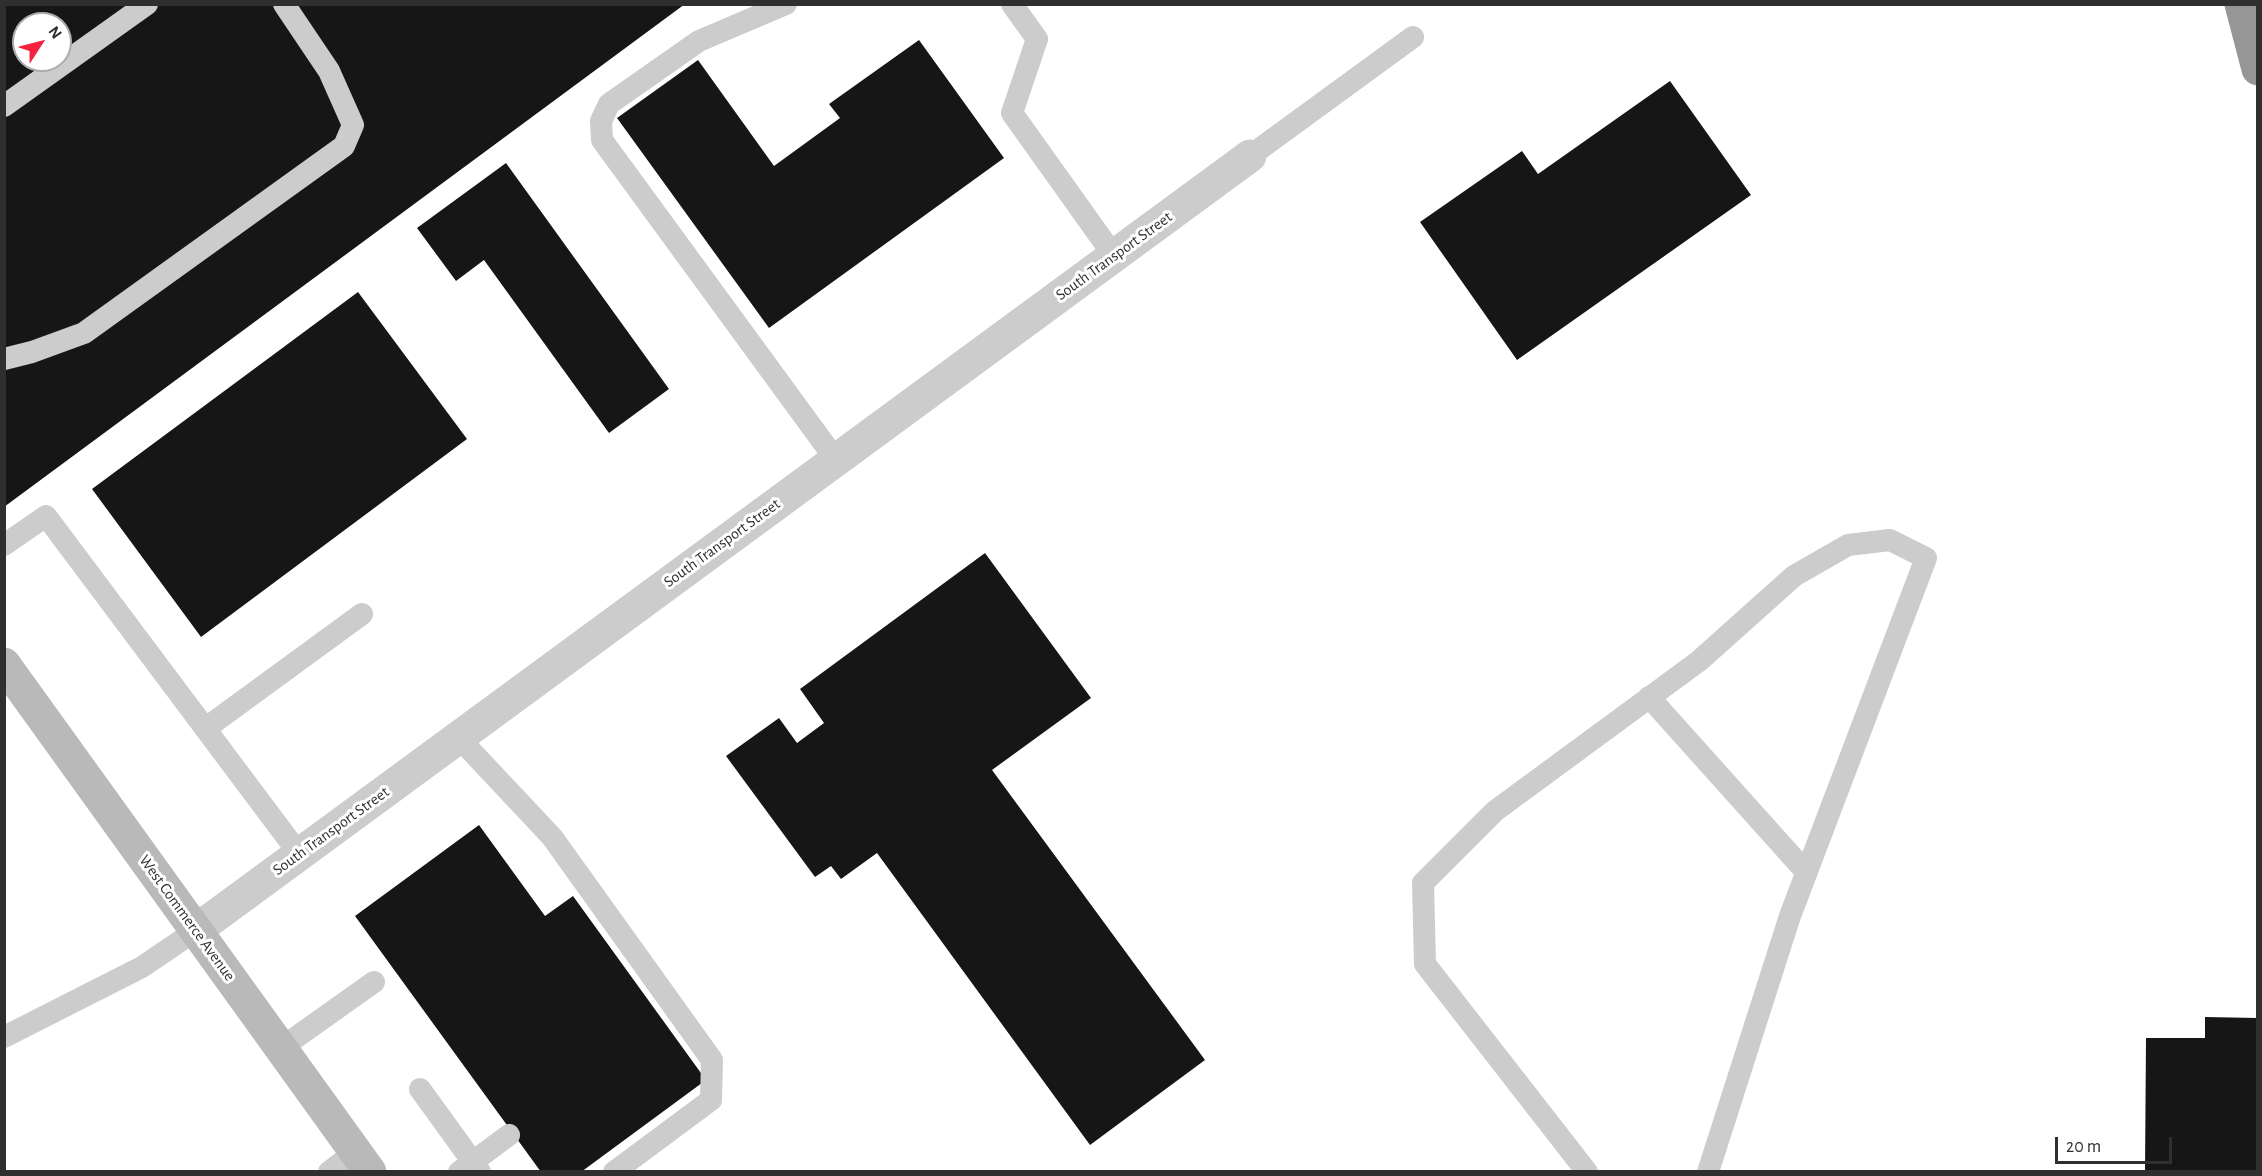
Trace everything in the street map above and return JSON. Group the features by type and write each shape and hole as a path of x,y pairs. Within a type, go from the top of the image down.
{"highway":[{"path":"2241,4 2258,69"}],"street":[{"name":"South Transport Street","path":"195,931 1250,156"},
{"name":"West Commerce Avenue","path":"4,664 363,1162"}],"lane":[{"path":"4,106 147,4"},
{"path":"4,359 32,352 84,333 344,146 353,125 330,71 284,4"},
{"path":"786,4 699,41 609,104 601,121 602,140 836,460"},
{"path":"1012,4 1037,39 1012,113 1114,256"},
{"path":"1250,156 1413,37"},
{"path":"4,545 46,516 300,855"},
{"path":"1587,1172 1425,964 1423,883 1494,811 1699,661 1794,576 1848,545 1890,540 1926,558 1790,916 1708,1172"},
{"path":"206,728 362,614"},
{"path":"1649,697 1806,872"},
{"path":"458,737 552,837 712,1060 711,1100 614,1172"},
{"path":"4,1037 142,967 195,931"},
{"path":"280,1048 374,982"},
{"path":"420,1089 471,1168 509,1135"},
{"path":"329,1172 363,1162"}],"building":[{"path":"4,4 685,4 4,507"},
{"path":"919,40 1004,158 769,328 617,118 698,60 774,166 840,118 829,104"},
{"path":"1670,81 1751,195 1517,360 1420,222 1522,151 1538,174"},
{"path":"506,163 669,389 609,433 484,260 456,281 417,228"},
{"path":"358,292 467,439 201,637 92,489"},
{"path":"985,553 1091,698 992,770 1205,1060 1090,1145 877,853 841,879 831,866 815,877 726,756 779,718 797,743 824,723 800,689"},
{"path":"479,825 545,916 573,896 706,1080 581,1172 541,1172 355,916"},
{"path":"2205,1017 2258,1018 2258,1172 2145,1172 2146,1038 2205,1038"}]}
